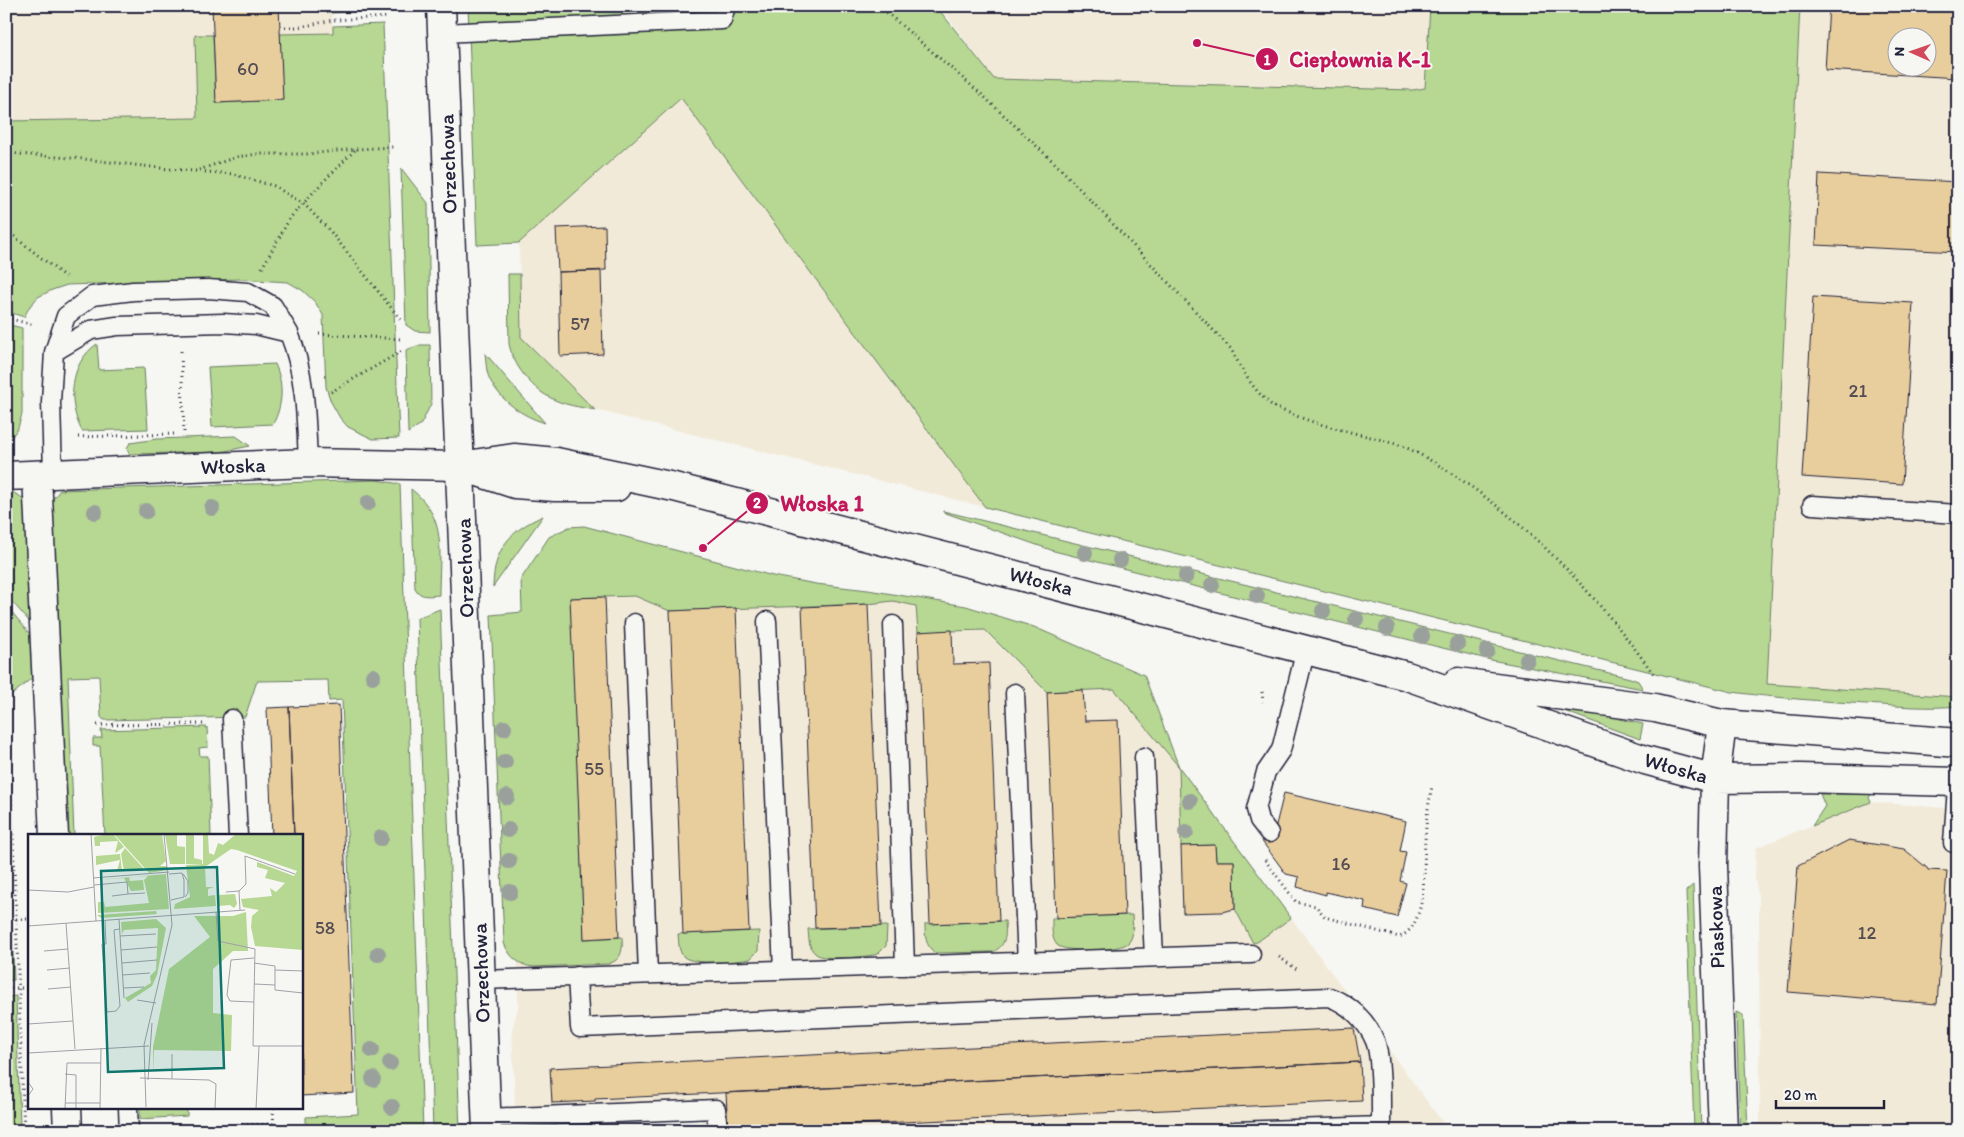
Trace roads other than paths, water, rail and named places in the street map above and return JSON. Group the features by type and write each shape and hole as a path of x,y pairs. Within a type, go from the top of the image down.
{"street":[{"name":"Orzechowa","path":"442,6 487,1124"},
{"name":"Włoska","path":"6,476 308,463 460,466 514,484 555,487 674,487 1407,676 1645,760 1715,779 1958,779"},
{"path":"45,474 54,834"},
{"name":"Włoska","path":"1407,676 1654,708 1722,724 1958,743"},
{"name":"Piaskowa","path":"1722,724 1715,779 1714,866 1723,1131"},
{"path":"67,1110 68,1131"}],"lane":[{"path":"442,33 722,20 726,6"},
{"path":"45,474 54,352 66,316 92,296 133,291 208,289 248,292 273,306 289,333 297,354 304,390 308,463"},
{"path":"54,352 91,330 117,326 223,323 256,325 289,333"},
{"path":"1812,505 1958,514"},
{"path":"767,621 783,970"},
{"path":"634,623 648,974"},
{"path":"893,625 905,966"},
{"path":"1269,833 1259,820 1256,808 1266,772 1281,750 1306,649"},
{"path":"1015,693 1027,962"},
{"path":"233,721 238,834"},
{"path":"1144,757 1154,957"},
{"path":"1953,843 1958,779"},
{"path":"482,980 1251,954"},
{"path":"577,976 580,1028 1329,997 1348,1006 1376,1041 1382,1126 1235,1131"},
{"path":"487,1124 716,1108 718,1131"},
{"path":"128,1110 129,1130"}],"place":[{"name":"Ciepłownia K-1","path":"1197,43"},
{"name":"Włoska 1","path":"703,548"}]}
